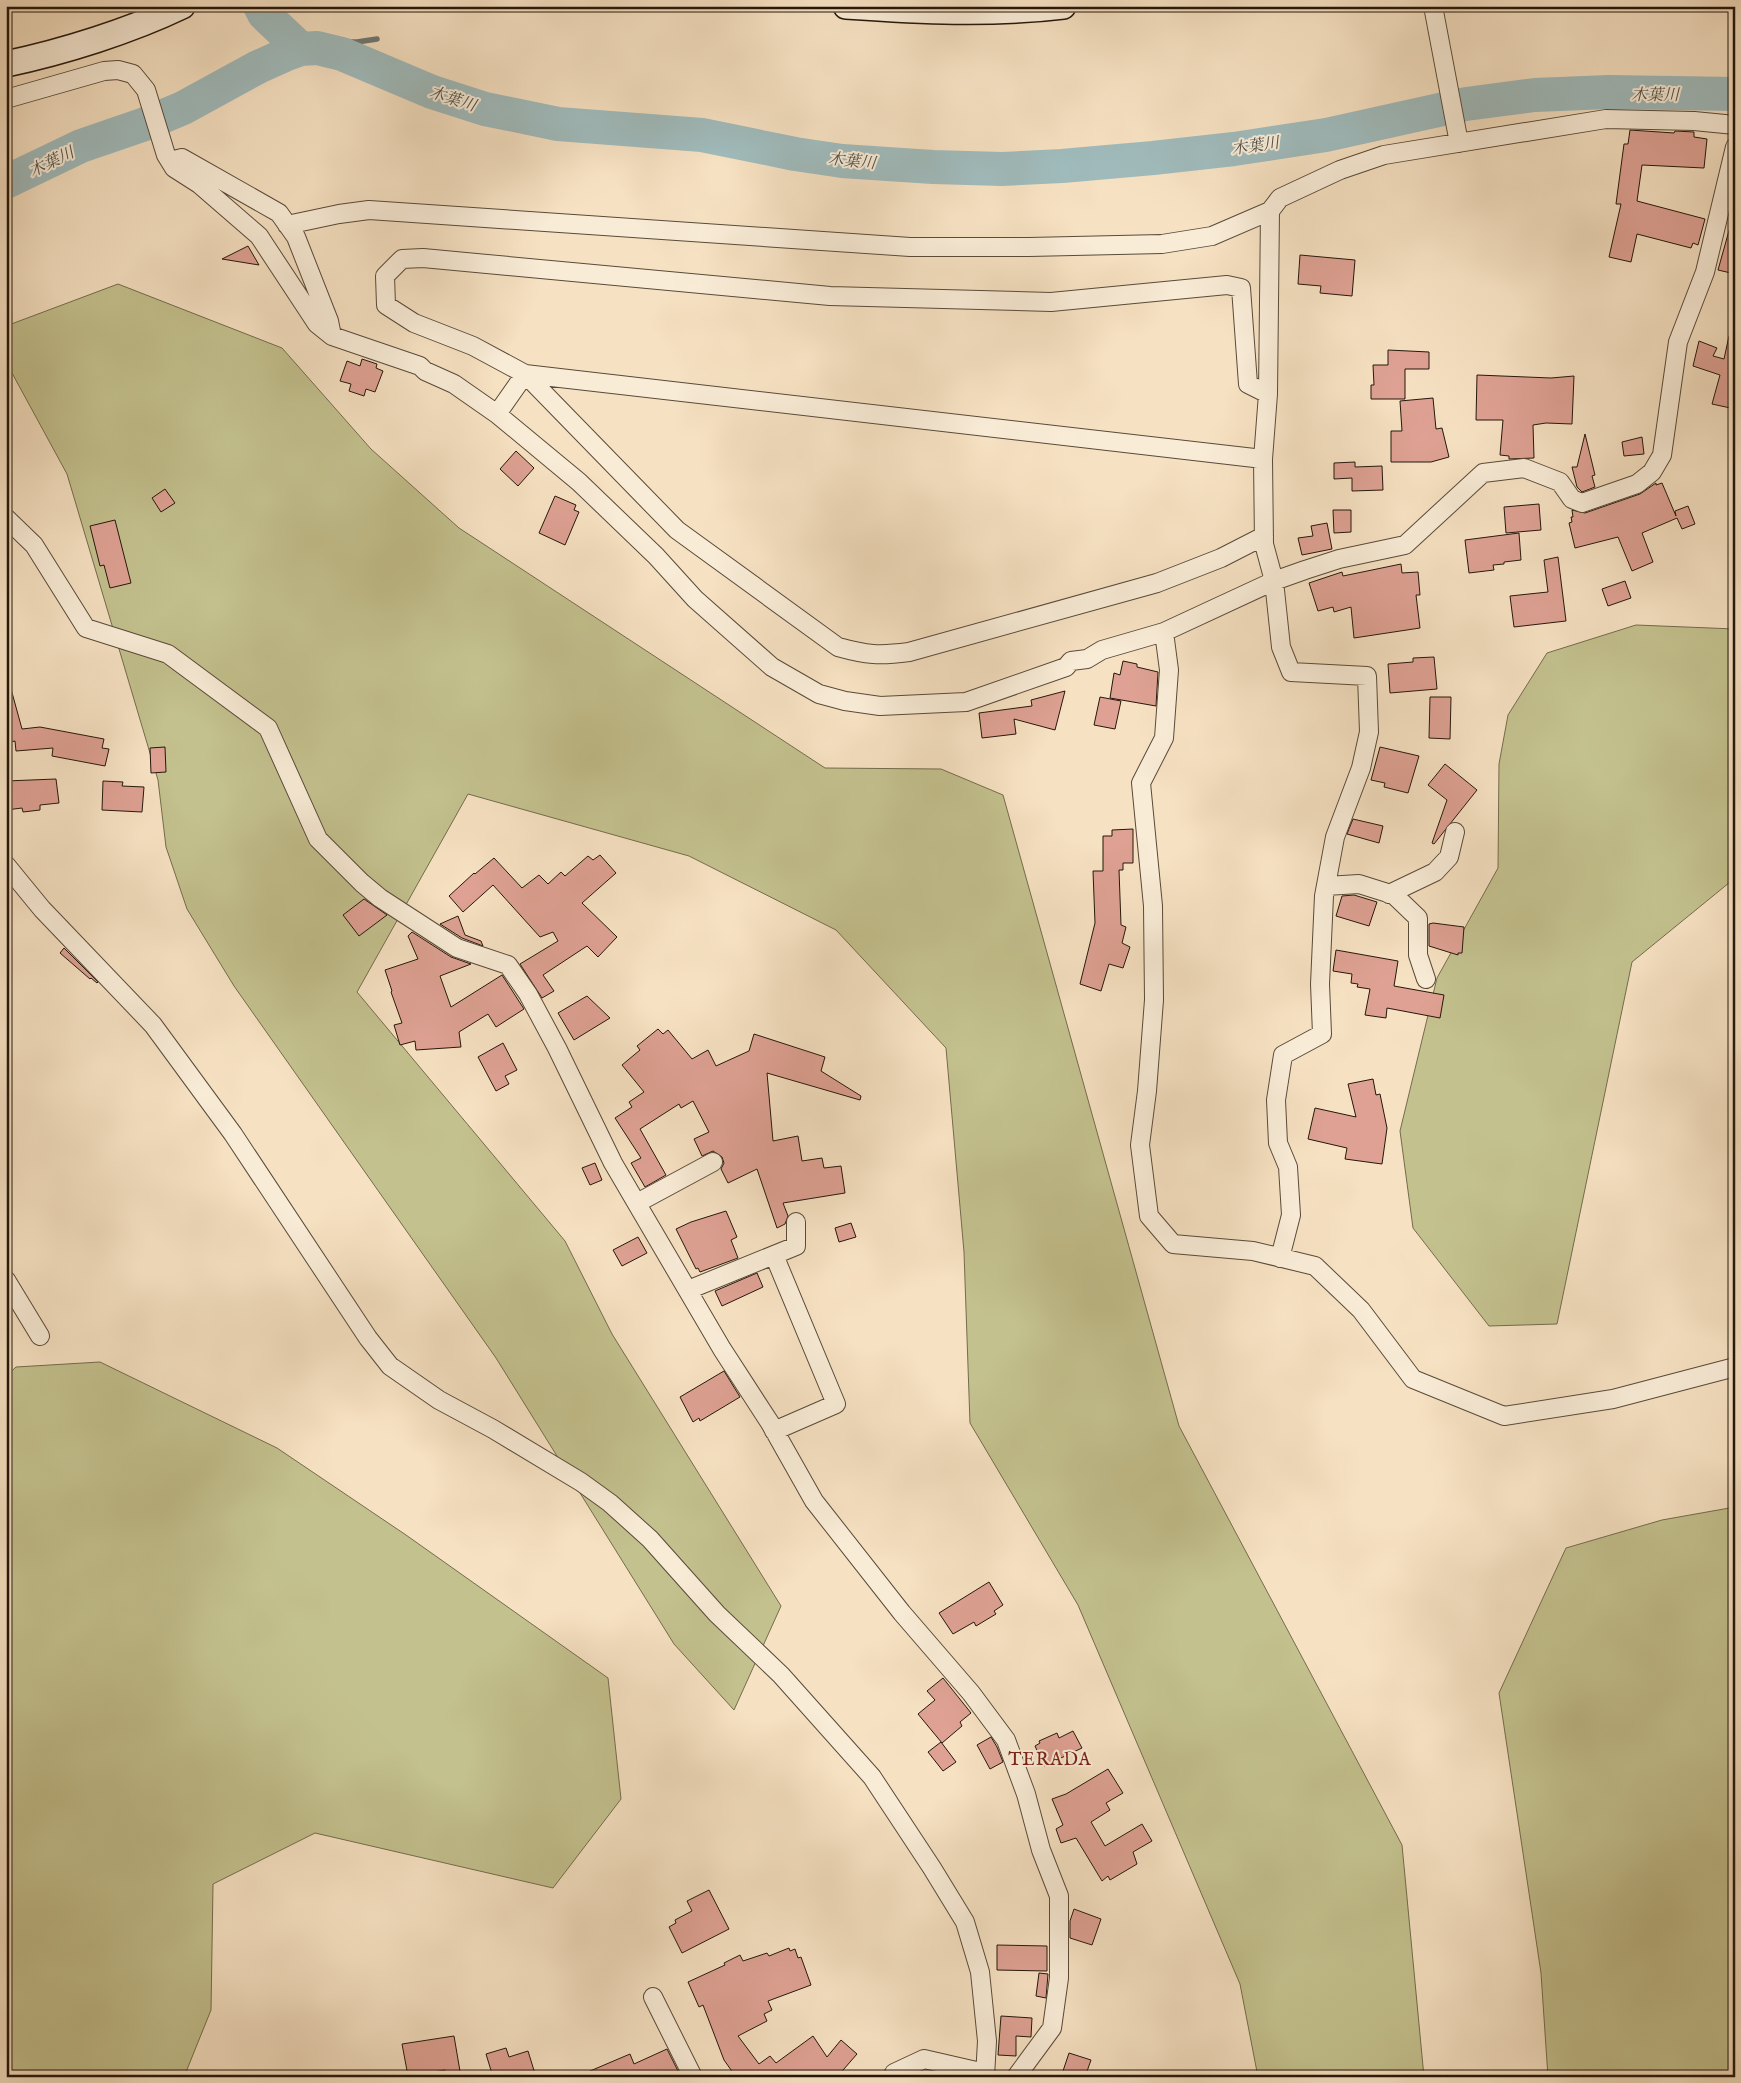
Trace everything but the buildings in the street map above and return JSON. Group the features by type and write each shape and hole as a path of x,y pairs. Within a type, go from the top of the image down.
{"main road":[{"path":"6,64 36,58 154,20 182,6"},
{"path":"846,6 940,13 1063,6"}],"street":[{"path":"1433,6 1458,137"},
{"path":"6,99 104,71 118,70 133,74 146,90 168,158 174,168 199,184 259,236 317,324 332,336 420,366 425,371 454,384 497,414 579,482 656,556 695,599 772,667 819,694 845,701 880,706 966,702 1066,667 1071,661 1087,659 1102,650 1164,632 1274,581 1339,559 1405,545 1483,473 1524,468 1560,482 1572,499 1582,502 1636,484 1652,472 1662,455 1678,342 1706,272 1735,146"},
{"path":"287,225 369,210 910,247 1162,244 1212,236 1270,211 1280,198 1340,170 1384,155 1458,137 1606,119 1694,121 1735,125"},
{"path":"168,158 182,158 279,213 296,237 329,321 332,336"},
{"path":"1270,211 1268,394 1263,459 1264,544 1274,581 1281,647 1291,672 1367,676 1370,732 1361,768 1334,837 1326,886 1320,984 1322,1034 1283,1055 1276,1100 1278,1143 1288,1167 1291,1215 1280,1258"},
{"path":"1264,536 1221,558 1158,583 909,652 884,656 869,655 838,647 678,530 525,374 472,346 414,322 386,304 385,276 402,259 423,258 830,296 1052,302 1227,285 1240,288 1248,384 1268,394"},
{"path":"497,414 525,374"},
{"path":"525,374 1263,459"},
{"path":"6,518 34,545 86,628 168,654 268,728 318,839 362,883 380,898 457,948 508,965 528,994 553,1040 613,1163 814,1501 902,1613 971,1693 1006,1740 1026,1794 1041,1850 1059,1896 1059,1978 1052,2028 1016,2077"},
{"path":"1164,632 1169,670 1164,738 1140,783 1153,906 1154,1000 1147,1091 1140,1145 1149,1216 1173,1244 1253,1251 1314,1266 1361,1310 1413,1379 1504,1416 1612,1399 1735,1367"},
{"path":"1389,894 1435,872 1449,857 1455,832"},
{"path":"6,865 42,909 153,1025 234,1134 368,1338 390,1366 439,1400 493,1429 581,1482 610,1503 650,1539 717,1614 781,1675 872,1777 965,1922 980,1972 987,2041 985,2075 924,2059 894,2073"},
{"path":"1326,886 1359,884 1394,895 1418,918 1418,955 1426,978"},
{"path":"637,1203 713,1162"},
{"path":"688,1290 796,1246 796,1222"},
{"path":"774,1255 836,1404 774,1431"},
{"path":"6,1280 40,1336"},
{"path":"654,1997 693,2077"}],"shaded area":[{"path":"118,284 282,348 371,449 459,528 825,768 941,769 1003,795 1179,1426 1402,1845 1424,2077 1258,2077 1240,1984 1078,1605 970,1423 964,1252 946,1048 836,930 689,856 468,794 357,992 565,1241 612,1334 781,1606 734,1710 674,1644 496,1358 234,986 187,909 166,847 158,780 67,474 6,362 6,326"},
{"path":"1636,625 1735,629 1735,878 1632,962 1557,1324 1489,1326 1413,1228 1400,1131 1437,978 1498,868 1499,764 1508,715 1547,653"},
{"path":"100,1362 277,1448 406,1535 608,1678 621,1799 553,1888 315,1833 213,1884 211,2010 184,2077 6,2077 6,1376 16,1367"},
{"path":"1735,1507 1735,2077 1548,2077 1541,1973 1499,1693 1566,1548 1662,1520"}],"waterway":[{"path":"260,6 264,14 301,49"},
{"path":"301,49 333,42 357,42 377,39"},
{"name":"木葉川","path":"6,182 81,146 145,124 183,108 258,67 287,54 301,49 317,48 342,54 432,92 485,109 558,124 702,135 795,154 842,161 933,167 1002,169 1062,166 1234,149 1326,135 1466,104 1535,95 1609,92 1735,94"}],"district":[{"name":"TERADA","path":"1050,1759"}]}
